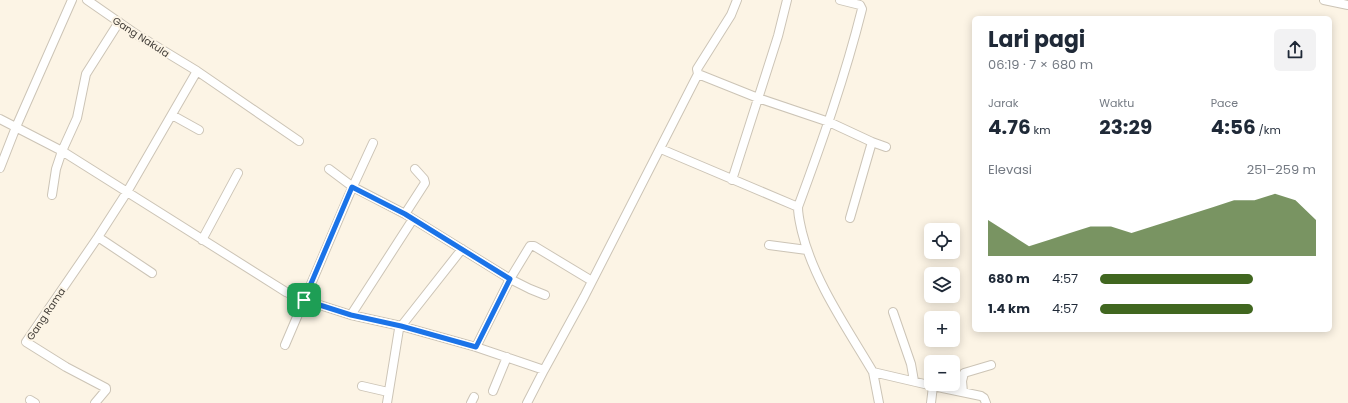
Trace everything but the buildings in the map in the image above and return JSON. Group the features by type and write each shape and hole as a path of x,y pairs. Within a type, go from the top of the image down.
{"street":[{"path":"0,168 16,127 72,0"},
{"name":"Gang Nakula","path":"87,0 299,141"},
{"path":"527,403 661,149 698,74 697,69 731,15 737,0"},
{"path":"732,180 778,36 787,0"},
{"path":"840,0 860,5 862,10 851,54 829,122 798,207 798,215 807,250 820,280 873,372 879,403"},
{"path":"1324,0 1348,5"},
{"path":"52,195 56,169 62,151 77,118 86,74 118,22"},
{"name":"Gang Rama","path":"95,403 106,388 66,367 26,342 127,192 197,72"},
{"path":"698,74 758,98 829,122 886,147"},
{"path":"172,115 199,130"},
{"path":"0,118 62,151 202,240 234,258 271,283 304,300 351,315 401,326 476,347 544,370"},
{"path":"850,218 872,142"},
{"path":"285,345 352,187 373,143"},
{"path":"661,149 798,207"},
{"path":"329,169 352,187 405,214 510,279 545,295"},
{"path":"405,214 425,183 424,179 415,169"},
{"path":"202,240 238,172"},
{"path":"351,315 413,219"},
{"path":"98,237 152,273"},
{"path":"476,347 510,279 528,248 532,245 592,281"},
{"path":"769,245 807,250"},
{"path":"387,403 398,332 401,326 462,249"},
{"path":"893,312 911,364 914,381"},
{"path":"493,391 507,357"},
{"path":"963,392 962,378 964,373 991,365"},
{"path":"873,372 924,384"},
{"path":"362,386 388,392"},
{"path":"931,403 932,391"},
{"path":"958,391 981,396 984,398 986,403"}],"route":[{"path":"352,187 405,214 510,279 476,347 401,326 351,315 304,300 352,187"}]}
